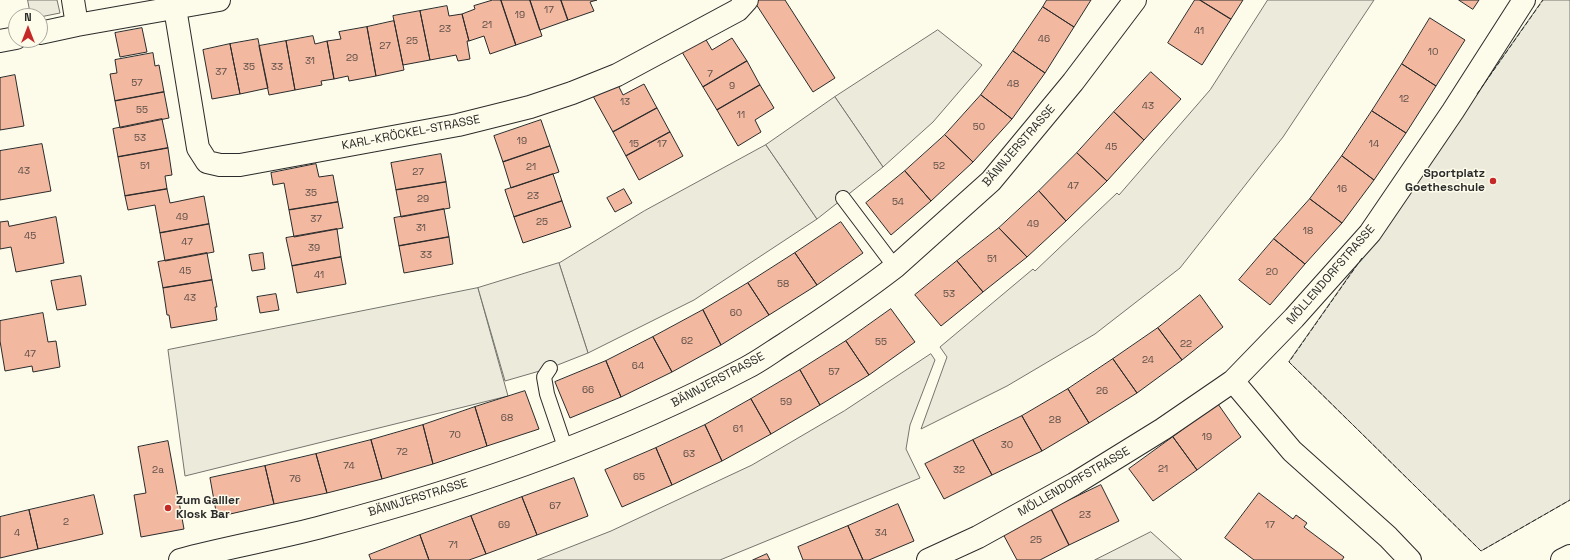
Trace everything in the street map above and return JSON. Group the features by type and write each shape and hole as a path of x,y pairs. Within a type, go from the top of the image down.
{"street":[{"path":"73,0 77,24"},
{"path":"48,31 77,24 219,0"},
{"name":"KARL-KRÖCKEL-STRASSE","path":"175,8 198,148 207,162 220,166 240,165 458,125 530,107 572,93 616,75 738,10 747,0"},
{"name":"BÄNNJERSTRASSE","path":"180,560 324,526 481,479 566,450 661,410 748,367 824,318 895,267 991,181 1073,82 1135,0"},
{"name":"MÖLLENDORFSTRASSE","path":"928,560 978,537 1074,484 1163,429 1233,381 1294,318 1370,233 1453,111 1524,0"},
{"path":"1233,381 1292,451 1388,537 1410,560"},
{"path":"1562,560 1570,556"}],"lane":[{"path":"844,198 895,267"},
{"path":"550,368 544,377 547,394 566,450"}],"shaded area":[{"path":"28,0 57,0 60,13 48,15 48,8 30,8"},
{"path":"1268,0 1374,0 1283,137 1180,268 1095,334 1007,386 921,429 947,357 940,347 1033,269 1035,271 1117,193 1119,195 1210,90"},
{"name":"Sportplatz Goetheschule","path":"1543,0 1570,0 1570,500 1481,551 1289,362"},
{"path":"938,30 982,65 933,122 883,167 835,97"},
{"path":"835,97 883,167 817,219 766,145"},
{"path":"766,145 817,219 694,300 588,353 559,263 644,211"},
{"path":"559,263 588,353 550,368 505,381 478,288"},
{"path":"478,288 508,396 185,476 168,350"},
{"path":"931,354 935,360 910,425 906,449 920,478 720,560 537,560 611,531 752,465 844,411"},
{"path":"1151,532 1182,560 1095,560"}],"building":[{"path":"493,0 501,0 516,45 490,54 484,36 469,41 462,14 475,9 474,6"},
{"path":"501,0 530,0 542,36 516,45"},
{"path":"530,0 561,0 568,20 540,30"},
{"path":"561,0 597,0 590,2 594,11 568,20"},
{"path":"785,0 835,78 813,92 754,1"},
{"path":"1047,0 1091,0 1074,27 1043,7"},
{"path":"1195,0 1200,0 1231,19 1202,65 1168,43"},
{"path":"1200,0 1243,0 1231,19"},
{"path":"1459,0 1479,0 1473,9"},
{"path":"447,6 449,16 462,14 469,41 467,41 470,59 458,61 456,55 430,60 420,11"},
{"path":"1043,7 1074,27 1045,73 1013,51"},
{"path":"420,11 430,60 403,65 393,16"},
{"path":"1430,18 1465,40 1436,86 1402,64"},
{"path":"394,21 404,70 376,76 367,27"},
{"path":"367,27 376,76 349,81 348,76 334,79 327,41 341,39 339,32"},
{"path":"142,28 147,52 120,57 115,33"},
{"path":"313,36 315,44 327,41 334,79 321,81 322,85 295,90 286,41"},
{"path":"705,38 712,50 732,38 747,61 703,87 682,52"},
{"path":"258,39 268,88 240,94 230,44"},
{"path":"286,41 295,90 269,95 259,46"},
{"path":"230,44 240,94 212,99 203,50"},
{"path":"1013,51 1045,73 1012,119 981,95"},
{"path":"153,53 155,66 159,65 164,92 115,101 110,74 117,73 115,60"},
{"path":"747,61 760,85 717,110 703,87"},
{"path":"1402,64 1436,86 1406,133 1372,111"},
{"path":"1151,72 1181,99 1144,140 1114,112"},
{"path":"15,75 24,126 0,130 0,78"},
{"path":"617,83 623,95 644,84 657,108 613,132 593,96"},
{"path":"760,85 774,108 755,120 761,132 738,146 717,110"},
{"path":"164,92 169,118 120,128 115,101"},
{"path":"981,95 1012,119 973,162 945,135"},
{"path":"657,108 670,132 626,156 613,132"},
{"path":"1372,111 1406,133 1374,180 1342,156"},
{"path":"1114,112 1144,140 1107,181 1077,153"},
{"path":"162,119 168,148 118,157 113,129"},
{"path":"541,120 550,146 503,162 494,136"},
{"path":"670,132 683,156 639,180 626,156"},
{"path":"945,135 973,162 931,201 905,171"},
{"path":"42,144 51,191 0,200 0,151"},
{"path":"550,146 559,172 511,188 503,162"},
{"path":"168,148 172,175 165,176 167,189 125,196 118,157"},
{"path":"1077,153 1107,181 1066,221 1039,191"},
{"path":"441,154 446,182 396,190 391,163"},
{"path":"1342,156 1374,180 1342,223 1310,199"},
{"path":"316,164 319,177 333,175 338,202 289,210 284,183 273,185 271,173"},
{"path":"905,171 931,201 891,235 866,203"},
{"path":"553,174 562,201 514,217 505,190"},
{"path":"446,182 450,208 401,217 396,190"},
{"path":"167,189 170,203 204,196 209,224 160,233 155,205 128,210 125,196"},
{"path":"624,189 632,203 615,212 607,198"},
{"path":"1039,191 1066,221 1027,257 999,228"},
{"path":"1310,199 1342,223 1305,264 1274,239"},
{"path":"562,201 571,227 523,243 514,217"},
{"path":"338,202 343,228 294,237 289,210"},
{"path":"444,209 449,237 399,246 394,218"},
{"path":"56,217 64,263 16,272 11,247 0,249 0,222 8,221 9,226"},
{"path":"841,222 863,253 817,285 795,253"},
{"path":"209,224 214,252 165,261 160,233"},
{"path":"999,228 1027,257 983,292 957,261"},
{"path":"337,229 341,257 292,266 286,238"},
{"path":"449,237 453,264 404,273 399,246"},
{"path":"1274,239 1305,264 1270,305 1239,280"},
{"path":"207,253 212,280 163,288 158,262"},
{"path":"263,253 265,269 252,271 249,255"},
{"path":"795,253 817,285 769,315 748,283"},
{"path":"341,257 346,284 297,293 292,266"},
{"path":"957,261 983,292 941,326 915,295"},
{"path":"81,276 86,305 57,310 51,281"},
{"path":"212,280 217,307 215,307 217,320 171,328 169,315 167,315 163,288"},
{"path":"748,283 769,315 721,345 703,310"},
{"path":"276,294 279,310 260,313 257,297"},
{"path":"1200,295 1223,327 1182,360 1158,328"},
{"path":"891,309 915,342 869,375 846,341"},
{"path":"703,310 721,345 672,372 653,337"},
{"path":"43,313 48,342 56,341 60,367 33,372 32,366 5,371 0,341 0,321"},
{"path":"1158,328 1182,360 1137,393 1113,359"},
{"path":"653,337 672,372 621,397 606,361"},
{"path":"846,341 869,375 820,405 800,370"},
{"path":"1113,359 1137,393 1089,423 1068,389"},
{"path":"606,361 621,397 570,418 555,382"},
{"path":"800,370 820,405 771,434 751,399"},
{"path":"1068,389 1089,423 1042,451 1022,416"},
{"path":"525,391 539,429 487,446 475,407"},
{"path":"751,399 771,434 722,461 705,425"},
{"path":"1218,404 1241,437 1197,470 1173,437"},
{"path":"475,407 487,446 433,464 423,425"},
{"path":"1022,416 1042,451 992,475 973,440"},
{"path":"423,425 433,464 382,479 371,440"},
{"path":"705,425 722,461 672,485 656,448"},
{"path":"1173,437 1197,470 1153,501 1129,469"},
{"path":"371,440 382,479 327,493 316,454"},
{"path":"973,440 992,475 944,499 925,464"},
{"path":"168,441 184,529 141,537 134,495 146,493 138,447"},
{"path":"656,448 672,485 622,507 605,470"},
{"path":"316,454 327,493 274,504 265,466"},
{"path":"265,466 274,504 217,517 210,478"},
{"path":"574,478 588,516 537,535 522,497"},
{"path":"1101,485 1119,521 1069,545 1051,509"},
{"path":"1259,493 1293,519 1296,515 1307,523 1304,527 1344,557 1342,560 1254,560 1225,538"},
{"path":"94,495 103,534 38,549 29,510"},
{"path":"522,497 537,535 486,554 471,516"},
{"path":"898,504 914,541 869,560 863,560 848,526"},
{"path":"1051,509 1069,545 1040,560 1017,560 1003,534"},
{"path":"29,510 38,549 0,558 0,517"},
{"path":"471,516 486,554 469,560 429,560 420,535"},
{"path":"848,526 863,560 803,560 798,547"},
{"path":"420,535 429,560 371,560 369,555"},
{"path":"767,554 770,560 753,560"}],"fence":[{"path":"1477,94 1543,0"},
{"path":"1362,258 1289,362 1481,551 1570,500"}],"place":[{"name":"Sportplatz Goetheschule","path":"1493,181"},
{"name":"Zum Gallier Kiosk Bar","path":"168,508"}]}
